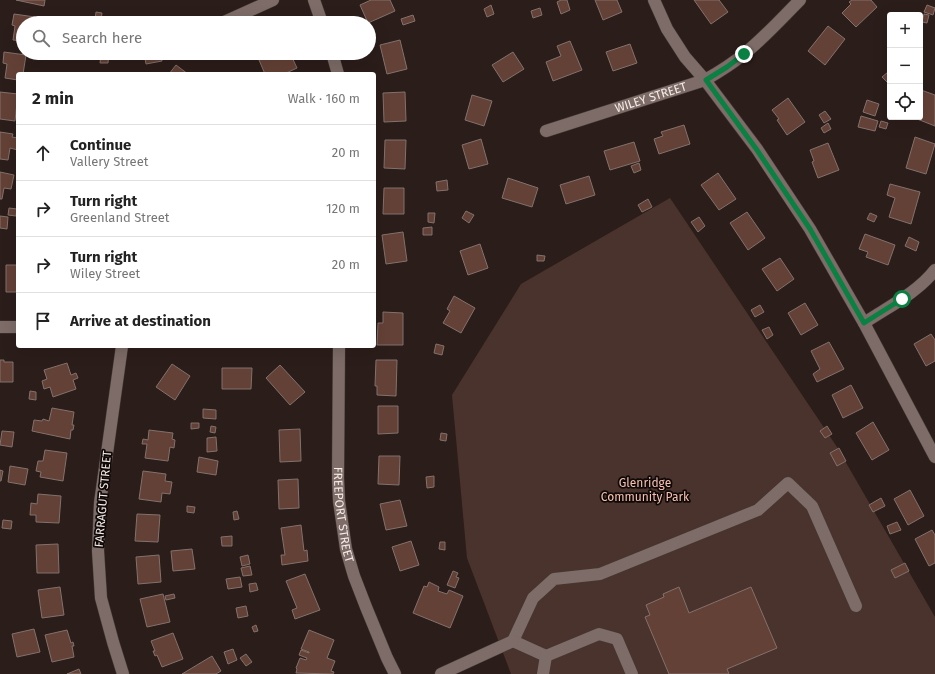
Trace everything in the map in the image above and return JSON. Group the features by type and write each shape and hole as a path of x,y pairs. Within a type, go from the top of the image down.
{"street":[{"path":"238,16 273,0"},
{"path":"314,0 320,16"},
{"path":"654,0 667,29 685,57 706,80 757,150 810,229 864,323 935,457"},
{"name":"WILEY STREET","path":"546,131 706,80 744,54 770,31 800,0"},
{"path":"334,60 337,72"},
{"path":"864,323 915,290 926,281 935,270"},
{"path":"0,327 16,327"},
{"name":"FARRAGUT STREET","path":"122,348 100,503 98,551 101,598 112,642 123,674"},
{"name":"FREEPORT STREET","path":"340,348 338,478 339,501 345,543 354,576 387,658 395,674"},
{"path":"441,674 513,641 533,598 554,579 600,574 758,510 788,483 812,506 856,606"},
{"path":"513,641 546,656 598,634 617,639 632,674"},
{"path":"543,674 546,656"}],"green space":[{"name":"Glenridge Community Park","path":"670,198 837,447 935,617 935,674 511,674 467,558 452,395 521,284"}],"building":[{"path":"16,0 45,0 44,6"},
{"path":"371,0 390,0 395,11 376,19 376,16 365,16 360,5"},
{"path":"567,0 570,10 561,14 557,2"},
{"path":"595,0 617,0 622,12 603,20"},
{"path":"694,0 719,0 728,12 711,24"},
{"path":"852,0 871,0 877,7 856,27 842,13 851,4 849,2"},
{"path":"491,5 494,14 487,17 484,9"},
{"path":"927,5 935,8 933,15 924,12"},
{"path":"540,8 542,15 533,18 531,11"},
{"path":"96,12 102,13 102,16 96,16"},
{"path":"14,14 28,16 16,16 16,40 13,40 15,26 12,25"},
{"path":"924,14 929,15 927,23 923,22"},
{"path":"413,15 415,21 403,25 401,19"},
{"path":"828,26 845,39 825,65 808,51"},
{"path":"400,40 407,69 387,74 380,45"},
{"path":"570,41 582,70 553,81 546,62 561,56 557,46"},
{"path":"630,44 637,63 613,71 606,52"},
{"path":"4,52 16,54 16,60 25,60 23,72 16,72 16,80 5,78 7,64 3,63"},
{"path":"513,52 524,69 503,82 492,65"},
{"path":"100,60 108,60 108,63 100,63"},
{"path":"145,60 162,60 162,61 146,64"},
{"path":"259,60 293,60 297,68 288,72 264,72"},
{"path":"176,65 185,72 171,72"},
{"path":"887,73 887,82 882,77"},
{"path":"923,91 935,95 935,126 920,120 923,120"},
{"path":"0,92 16,94 15,121 0,119"},
{"path":"405,92 406,121 384,122 383,93"},
{"path":"472,95 492,101 484,126 465,120"},
{"path":"788,98 805,122 787,135 777,120 779,119 772,110"},
{"path":"867,100 879,104 875,116 863,112"},
{"path":"825,111 831,119 824,123 819,115"},
{"path":"861,116 878,121 875,131 858,127"},
{"path":"881,121 888,123 886,129 879,127"},
{"path":"828,123 831,129 824,133 821,128"},
{"path":"684,125 690,144 659,154 654,139 663,136 661,132"},
{"path":"0,132 13,134 12,137 16,138 16,150 10,148 8,160 0,159"},
{"path":"915,137 935,144 926,174 906,168"},
{"path":"481,139 488,164 469,169 462,145"},
{"path":"385,140 406,140 405,169 384,168"},
{"path":"634,142 640,161 610,170 604,151"},
{"path":"828,143 839,170 818,178 812,162 814,161 810,150"},
{"path":"639,163 641,170 634,173 631,166"},
{"path":"0,172 14,175 11,189 4,188 2,199 0,199"},
{"path":"718,173 736,199 719,210 701,185"},
{"path":"589,176 595,195 566,204 560,185"},
{"path":"508,178 538,188 532,207 502,198"},
{"path":"447,180 448,190 437,191 436,182"},
{"path":"890,184 920,192 911,224 889,217 895,198 887,195"},
{"path":"384,188 404,188 404,214 383,214"},
{"path":"648,199 652,207 642,212 638,205"},
{"path":"9,208 16,209 16,216 8,215"},
{"path":"466,211 474,215 469,223 462,218"},
{"path":"747,212 765,238 748,250 730,223"},
{"path":"428,213 435,213 434,223 428,222"},
{"path":"870,213 877,216 874,222 867,219"},
{"path":"0,216 8,217 7,229 0,228"},
{"path":"699,217 705,226 698,232 691,222"},
{"path":"432,227 432,235 423,235 423,228"},
{"path":"403,232 407,261 386,264 382,235"},
{"path":"865,234 895,245 888,265 866,257 868,252 859,249"},
{"path":"909,237 919,242 916,251 905,246"},
{"path":"480,244 488,268 468,275 460,251"},
{"path":"537,255 545,256 544,261 537,261"},
{"path":"780,258 794,279 777,291 762,269"},
{"path":"6,265 16,265 16,292 6,292"},
{"path":"454,296 475,308 461,333 443,323 450,311 447,309"},
{"path":"805,303 818,325 801,335 788,313"},
{"path":"760,305 764,312 755,317 751,310"},
{"path":"383,312 403,313 403,345 377,345 378,323 383,323"},
{"path":"769,327 773,335 767,339 762,330"},
{"path":"931,334 935,340 935,361 926,366 914,344"},
{"path":"829,342 844,369 817,382 813,374 820,369 811,351"},
{"path":"436,344 444,346 442,355 434,353"},
{"path":"0,360 4,360 4,362 13,362 13,382 0,382"},
{"path":"376,360 397,360 396,396 377,395 377,386 375,386"},
{"path":"67,363 71,375 76,373 78,378 73,380 76,389 53,397 50,387 44,389 42,381 47,379 44,370"},
{"path":"172,364 190,376 175,400 156,387"},
{"path":"280,365 305,392 290,405 266,378"},
{"path":"222,368 252,368 251,389 222,389"},
{"path":"851,385 863,408 843,418 832,395"},
{"path":"30,391 36,392 36,400 29,399"},
{"path":"378,406 398,406 398,433 378,434"},
{"path":"52,408 74,412 72,425 74,425 73,430 71,430 70,439 32,431 34,420 42,421 43,419 49,421"},
{"path":"203,409 216,410 216,419 203,418"},
{"path":"873,422 889,450 872,460 856,433"},
{"path":"191,423 199,423 199,428 191,429"},
{"path":"211,426 216,427 215,433 210,432"},
{"path":"827,426 832,434 825,438 820,431"},
{"path":"300,429 301,461 280,462 279,430"},
{"path":"149,430 173,433 172,439 175,440 174,448 170,447 168,461 145,458 147,444 142,444 143,439 148,440"},
{"path":"2,431 14,432 12,447 0,445"},
{"path":"441,433 447,434 446,441 440,440"},
{"path":"216,437 217,451 207,452 207,438"},
{"path":"839,448 846,461 837,466 830,453"},
{"path":"45,450 67,453 63,481 40,477 41,472 36,471 38,461 43,461"},
{"path":"379,456 400,456 399,485 378,484"},
{"path":"199,457 218,461 216,475 197,472"},
{"path":"10,466 28,469 25,485 8,482"},
{"path":"0,470 3,471 1,481 0,481"},
{"path":"143,471 166,474 165,481 172,482 170,494 162,493 161,502 139,499"},
{"path":"434,476 434,487 427,488 426,477"},
{"path":"298,479 299,508 279,509 278,480"},
{"path":"910,490 924,516 908,525 894,499"},
{"path":"38,494 61,496 59,523 36,522 36,515 30,515 31,503 37,504"},
{"path":"881,498 885,506 873,512 869,505"},
{"path":"400,500 407,526 386,530 380,504"},
{"path":"187,506 195,507 194,513 187,512"},
{"path":"237,511 239,519 234,520 233,512"},
{"path":"137,514 160,515 158,542 135,541"},
{"path":"3,520 12,521 11,529 2,528"},
{"path":"897,522 901,530 890,534 887,526"},
{"path":"301,525 304,551 307,550 308,561 282,565 281,555 285,555 281,528"},
{"path":"932,530 935,535 935,563 929,566 915,539"},
{"path":"232,536 232,546 222,546 221,537"},
{"path":"411,541 419,565 400,571 392,547"},
{"path":"440,542 445,542 445,550 439,549"},
{"path":"58,544 59,573 37,573 36,545"},
{"path":"192,549 195,569 173,571 171,551"},
{"path":"159,555 161,582 138,584 136,557"},
{"path":"248,555 250,564 242,566 240,557"},
{"path":"905,563 909,571 895,578 891,570"},
{"path":"250,566 252,575 243,576 241,568"},
{"path":"453,571 458,573 456,577 459,578 455,588 447,585"},
{"path":"305,574 320,610 295,619 292,610 297,608 286,581"},
{"path":"240,577 242,587 228,589 226,579"},
{"path":"429,582 439,587 438,591 447,594 449,590 463,596 450,628 413,613 424,586 427,587"},
{"path":"256,583 258,590 250,592 249,584"},
{"path":"60,587 64,615 42,618 38,590"},
{"path":"679,587 689,613 751,587 777,648 727,669 729,674 669,674 645,617 650,615 646,605 664,597 663,594"},
{"path":"163,594 170,622 147,627 140,599"},
{"path":"174,594 175,598 166,600 165,596"},
{"path":"246,606 248,616 238,618 236,608"},
{"path":"256,625 258,631 254,632 252,627"},
{"path":"34,629 40,652 17,657 12,634"},
{"path":"67,630 71,643 73,642 74,646 72,646 74,657 52,662 45,635"},
{"path":"309,630 334,640 327,658 335,661 331,671 334,672 333,674 296,673 296,668 300,658 306,660 307,658 299,655 301,650 309,653 301,649"},
{"path":"173,633 183,659 162,667 157,655 155,656 153,651 155,651 151,641"},
{"path":"233,649 237,660 228,664 224,652"},
{"path":"246,654 252,662 246,666 240,658"},
{"path":"212,656 221,671 216,674 182,674"},
{"path":"79,669 81,674 67,674"}],"route":[{"path":"744,54 706,80 757,150 810,229 864,323 902,299"}]}
